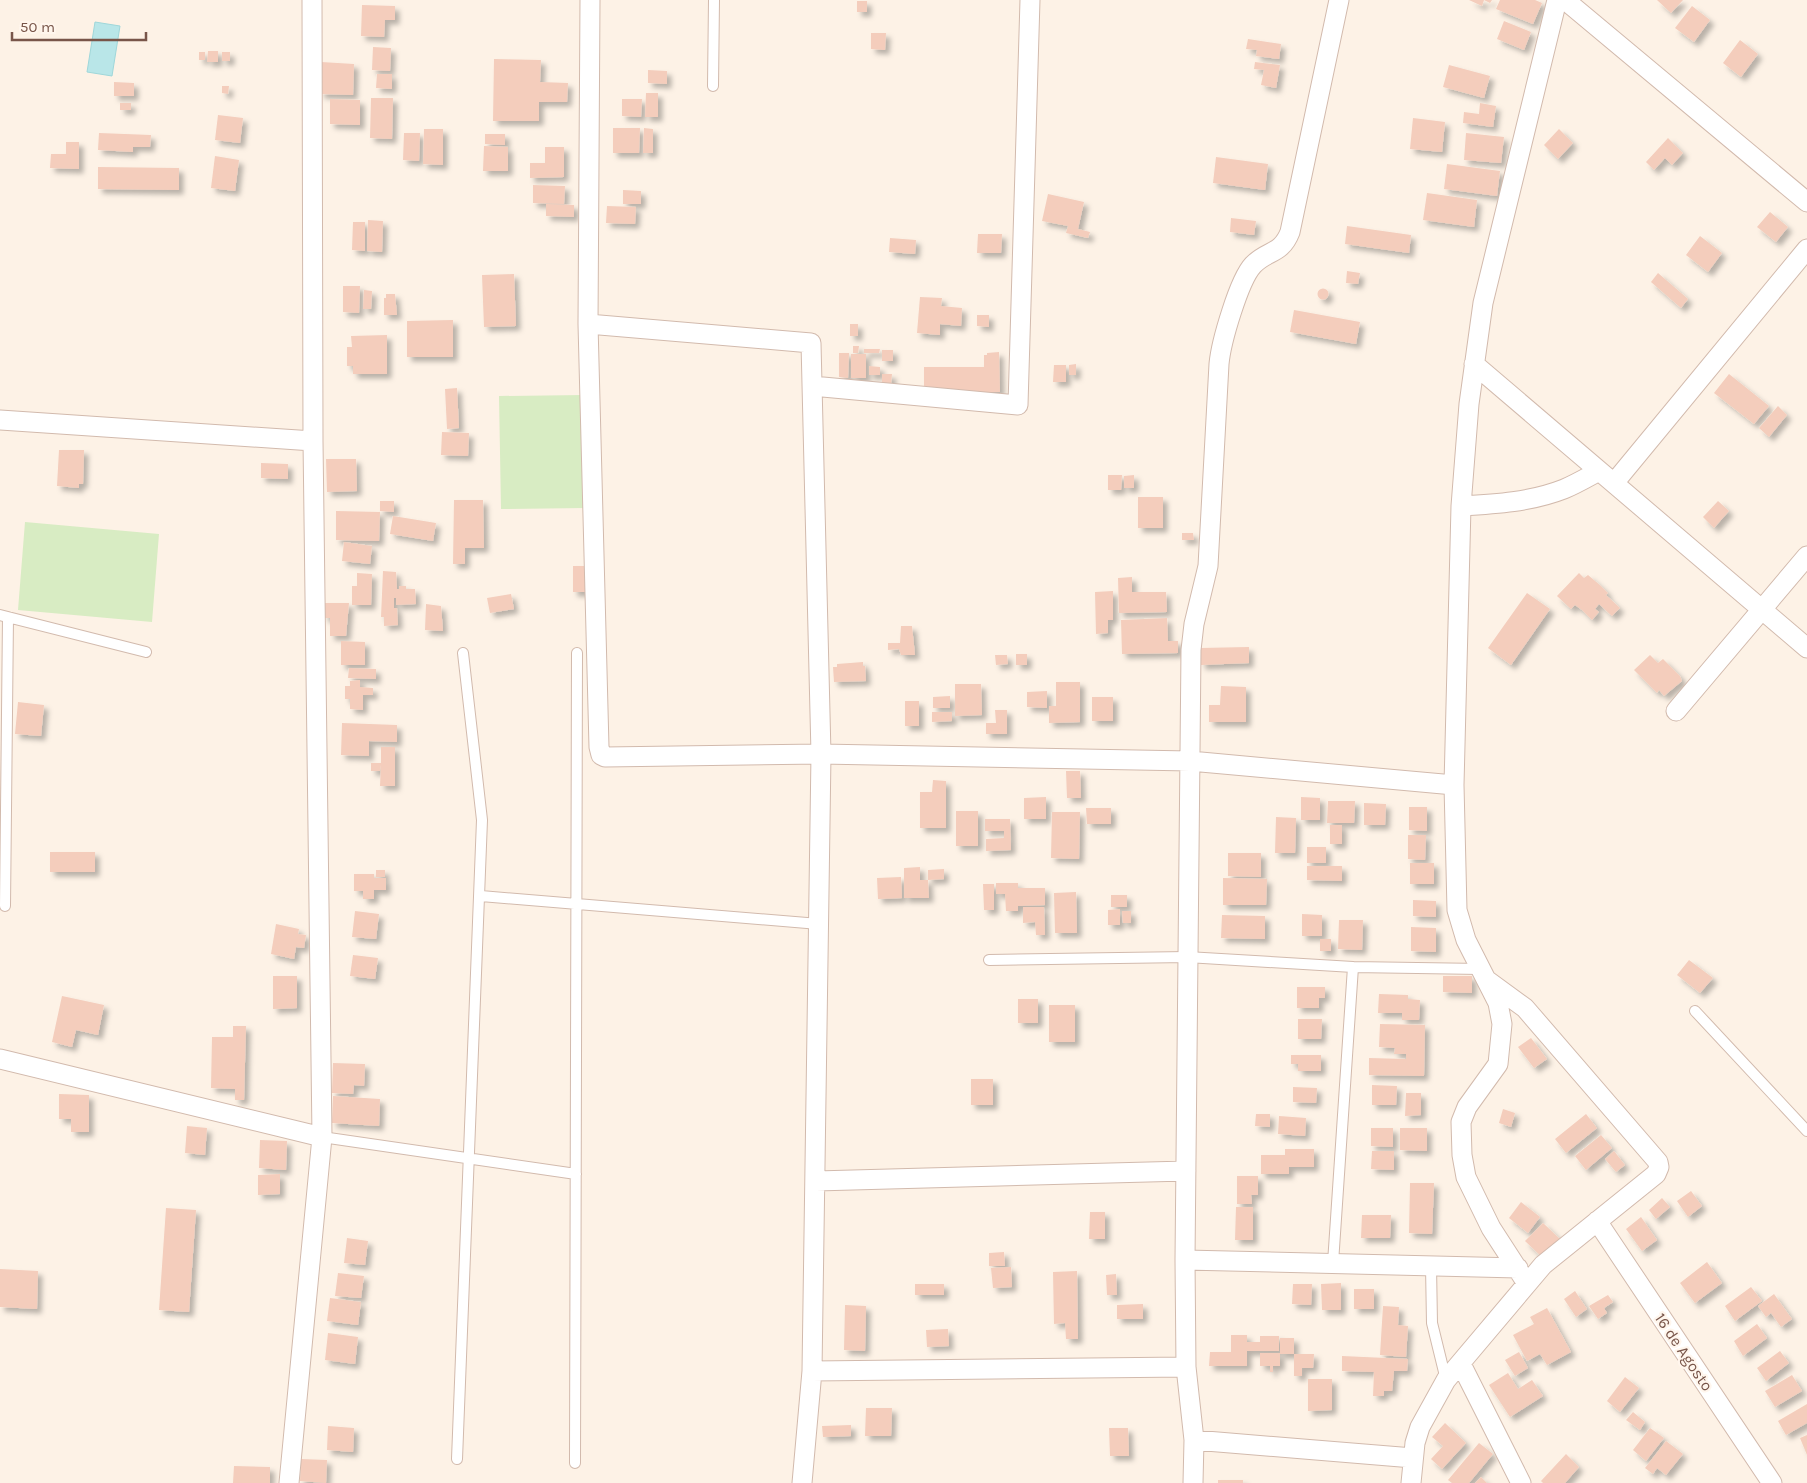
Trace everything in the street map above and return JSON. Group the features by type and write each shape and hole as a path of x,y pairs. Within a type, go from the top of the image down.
{"street":[{"path":"290,1483 322,1137 313,441 312,0"},
{"path":"590,0 588,324 599,747 601,754 605,757 821,754 1190,761 1454,785"},
{"path":"812,386 1018,405 1030,0"},
{"path":"1193,1483 1194,1440 1186,1367 1185,1260 1192,641 1208,566 1220,351 1233,309 1253,264 1280,249 1286,242 1290,232 1338,0"},
{"path":"1522,1275 1491,1228 1466,1177 1462,1154 1461,1122 1467,1107 1498,1064 1502,1041 1502,1024 1498,1003 1466,940 1457,910 1454,785 1461,506 1474,364 1483,303 1557,0"},
{"path":"1565,0 1807,202"},
{"path":"1614,483 1807,249"},
{"path":"588,324 811,343 821,754 812,1371 802,1483"},
{"path":"1474,364 1807,648"},
{"path":"0,420 313,441"},
{"path":"1461,506 1505,503 1541,496 1566,488 1599,470"},
{"path":"1676,711 1807,556"},
{"path":"1411,1483 1413,1458 1420,1427 1446,1380 1461,1364 1522,1275 1543,1265 1656,1174 1659,1167 1658,1162 1525,1008 1484,975"},
{"path":"0,1059 322,1137"},
{"path":"816,1180 1186,1171"},
{"name":"16 de Agosto","path":"1597,1221 1772,1483"},
{"path":"1185,1260 1431,1266 1522,1275"},
{"path":"1461,1364 1521,1483"},
{"path":"812,1371 1186,1367"},
{"path":"1194,1440 1413,1458"}],"lane":[{"path":"713,86 714,0"},
{"path":"5,906 4,616 146,652"},
{"path":"457,1459 481,896 482,820 463,653"},
{"path":"575,1463 577,653"},
{"path":"481,896 819,924"},
{"path":"990,960 1187,957 1484,975"},
{"path":"1333,1263 1352,967"},
{"path":"1695,1011 1807,1131"},
{"path":"322,1137 576,1174"},
{"path":"1431,1266 1432,1323 1446,1380"}],"green space":[{"path":"583,395 585,508 501,509 499,396"},
{"path":"25,522 159,534 152,622 18,610"}],"water":[{"path":"95,22 120,26 112,76 87,72"}],"building":[{"path":"1469,0 1484,0 1482,6"},
{"path":"1500,0 1535,0 1542,3 1533,24 1496,9"},
{"path":"1657,0 1683,0 1671,13"},
{"path":"857,1 867,1 867,12 857,12"},
{"path":"362,5 395,6 395,20 385,20 384,37 361,36"},
{"path":"1692,6 1710,20 1694,42 1675,28"},
{"path":"1504,21 1531,32 1524,50 1497,39"},
{"path":"871,33 886,33 885,50 871,49"},
{"path":"1248,39 1281,44 1279,59 1256,56 1257,50 1246,49"},
{"path":"1740,40 1758,54 1741,77 1723,63"},
{"path":"373,47 391,48 390,71 372,70"},
{"path":"208,51 218,51 218,62 207,62"},
{"path":"199,52 205,52 205,60 199,60"},
{"path":"222,52 230,52 230,61 222,61"},
{"path":"494,59 541,60 540,82 568,83 567,102 539,102 539,121 493,121"},
{"path":"321,62 354,64 353,95 320,94"},
{"path":"1255,62 1280,65 1276,88 1261,85 1264,70 1254,69"},
{"path":"1449,65 1490,76 1484,98 1443,87"},
{"path":"648,70 667,71 667,84 648,83"},
{"path":"377,74 392,74 392,89 376,88"},
{"path":"114,82 134,83 134,96 114,96"},
{"path":"222,86 229,86 228,94 222,93"},
{"path":"646,93 658,93 658,117 645,117"},
{"path":"371,98 393,98 392,139 370,138"},
{"path":"330,99 360,100 360,125 330,124"},
{"path":"622,99 642,99 641,117 622,116"},
{"path":"120,103 131,103 131,110 120,110"},
{"path":"1480,103 1496,106 1493,127 1463,123 1464,112 1479,114"},
{"path":"218,115 243,118 240,143 215,140"},
{"path":"1413,118 1445,122 1442,152 1410,149"},
{"path":"613,128 640,128 639,153 613,153"},
{"path":"644,128 653,129 653,153 643,153"},
{"path":"424,129 443,129 443,165 423,164"},
{"path":"1559,129 1573,143 1558,159 1544,145"},
{"path":"99,133 151,135 150,147 133,147 133,152 98,150"},
{"path":"404,133 420,133 419,161 403,160"},
{"path":"1466,133 1504,137 1501,163 1464,160"},
{"path":"485,134 505,134 505,145 485,144"},
{"path":"1668,138 1683,153 1672,165 1665,158 1654,170 1646,162"},
{"path":"66,142 79,142 79,169 50,168 51,154 66,154"},
{"path":"484,146 508,147 508,171 483,171"},
{"path":"545,147 564,147 564,177 530,178 530,163 545,163"},
{"path":"215,156 239,160 235,191 211,188"},
{"path":"1216,157 1268,164 1265,190 1213,183"},
{"path":"1447,164 1500,171 1497,196 1444,189"},
{"path":"98,167 179,168 179,190 98,189"},
{"path":"533,185 565,186 564,204 533,203"},
{"path":"623,190 641,191 641,204 623,204"},
{"path":"1427,193 1477,200 1474,227 1423,220"},
{"path":"1048,194 1084,202 1078,229 1090,232 1088,238 1066,233 1068,226 1042,221"},
{"path":"546,204 574,205 574,217 546,216"},
{"path":"607,206 636,207 635,224 606,223"},
{"path":"1770,212 1788,227 1776,242 1757,227"},
{"path":"1231,218 1256,221 1254,235 1230,232"},
{"path":"368,220 383,221 382,252 367,251"},
{"path":"353,222 365,222 365,251 352,250"},
{"path":"1347,226 1411,235 1409,253 1345,244"},
{"path":"978,234 1002,234 1001,253 977,253"},
{"path":"1700,236 1722,253 1708,272 1686,255"},
{"path":"890,238 916,240 915,254 889,252"},
{"path":"1347,271 1360,273 1358,284 1346,283"},
{"path":"1658,273 1688,299 1681,308 1651,282"},
{"path":"514,274 516,326 484,327 482,275"},
{"path":"343,286 360,286 359,313 343,312"},
{"path":"1323,288 1329,294 1323,300 1317,294"},
{"path":"364,290 372,291 371,309 363,309"},
{"path":"386,294 395,294 397,315 384,315 384,298 386,298"},
{"path":"920,297 942,298 941,306 962,308 961,326 940,324 940,335 917,333"},
{"path":"1294,310 1360,322 1356,344 1290,332"},
{"path":"977,315 989,315 989,327 977,326"},
{"path":"453,320 453,357 407,357 407,321"},
{"path":"850,324 858,324 858,336 850,336"},
{"path":"387,335 387,374 353,374 353,366 347,366 347,347 352,347 351,336"},
{"path":"853,346 859,346 858,353 853,353"},
{"path":"864,349 880,349 879,353 864,353"},
{"path":"882,350 893,350 893,361 882,361"},
{"path":"999,352 1000,392 924,392 924,367 984,367 984,355"},
{"path":"839,353 849,353 848,378 839,377"},
{"path":"851,354 866,354 866,378 851,378"},
{"path":"1076,364 1076,375 1069,375 1069,365"},
{"path":"1054,365 1066,365 1066,382 1053,382"},
{"path":"869,366 880,367 880,375 869,375"},
{"path":"882,374 892,374 891,384 882,384"},
{"path":"1729,374 1769,406 1754,424 1714,393"},
{"path":"457,388 459,428 447,429 445,389"},
{"path":"1778,406 1787,415 1769,437 1759,428"},
{"path":"442,432 469,433 468,456 441,455"},
{"path":"59,450 84,450 83,484 79,484 79,488 57,486"},
{"path":"326,459 356,459 357,491 327,492"},
{"path":"261,463 288,464 288,479 261,478"},
{"path":"1108,475 1122,475 1121,490 1108,490"},
{"path":"1134,475 1134,488 1124,488 1124,476"},
{"path":"1138,497 1163,497 1163,528 1138,528"},
{"path":"454,500 483,500 484,548 465,548 465,564 453,564"},
{"path":"380,501 394,501 394,512 380,511"},
{"path":"1718,501 1729,511 1714,528 1703,517"},
{"path":"336,511 380,512 379,541 336,540"},
{"path":"393,516 436,523 433,541 390,534"},
{"path":"1182,533 1193,533 1194,540 1182,540"},
{"path":"344,542 372,546 370,564 342,561"},
{"path":"573,566 585,566 585,592 573,592"},
{"path":"383,571 396,572 397,589 399,589 399,586 406,586 406,589 415,589 416,604 396,605 396,598 394,598 394,608 397,608 398,625 384,626 384,617 381,617"},
{"path":"357,573 372,574 371,605 352,605 352,586 357,586"},
{"path":"1579,573 1584,578 1588,575 1601,586 1608,593 1606,595 1620,608 1612,616 1599,604 1595,609 1599,612 1592,620 1575,605 1571,609 1557,596"},
{"path":"1132,577 1132,592 1166,592 1167,612 1119,613 1118,578"},
{"path":"1113,591 1113,620 1108,620 1108,633 1096,634 1095,592"},
{"path":"1527,593 1550,609 1511,665 1488,648"},
{"path":"511,594 514,609 490,613 487,598"},
{"path":"324,603 349,603 346,636 330,636 330,618 324,618"},
{"path":"426,604 441,606 443,631 425,630"},
{"path":"1167,618 1168,641 1178,641 1178,653 1122,654 1121,620"},
{"path":"901,626 912,626 915,655 901,655 899,649 888,650 888,643 900,643"},
{"path":"341,641 365,642 365,665 341,665"},
{"path":"1249,647 1249,663 1201,665 1200,648"},
{"path":"1016,654 1027,654 1027,665 1016,665"},
{"path":"995,655 1007,655 1008,664 996,665"},
{"path":"1650,655 1658,663 1663,659 1680,676 1682,681 1664,696 1659,690 1657,693 1634,670"},
{"path":"863,662 866,681 834,682 833,667 837,667 837,664"},
{"path":"349,668 376,669 376,679 348,678"},
{"path":"360,680 360,687 373,688 373,695 363,695 363,710 350,709 350,699 345,699 345,686 350,686 350,681"},
{"path":"1056,682 1080,682 1080,722 1049,723 1049,706 1056,706"},
{"path":"955,684 981,684 982,715 955,716"},
{"path":"1221,686 1246,687 1246,722 1209,722 1209,705 1220,705"},
{"path":"1047,691 1047,708 1027,707 1027,692"},
{"path":"950,696 950,708 933,708 933,697"},
{"path":"1092,697 1113,697 1113,721 1092,721"},
{"path":"905,701 919,701 919,726 905,726"},
{"path":"18,702 44,705 41,736 15,734"},
{"path":"995,710 1007,710 1007,734 986,734 986,723 996,723"},
{"path":"932,712 952,712 952,721 932,722"},
{"path":"342,723 397,725 397,742 369,741 369,756 341,755"},
{"path":"381,747 395,747 395,786 380,786 381,765 380,771 371,771 371,763 381,763"},
{"path":"1066,771 1080,771 1081,798 1067,798"},
{"path":"933,780 946,781 946,828 920,828 920,792 932,792"},
{"path":"1046,797 1046,819 1024,819 1024,798"},
{"path":"1301,797 1320,798 1320,820 1301,820"},
{"path":"1328,801 1355,801 1354,823 1327,823"},
{"path":"1364,803 1386,804 1385,825 1364,825"},
{"path":"1409,807 1427,807 1427,831 1409,830"},
{"path":"1086,808 1111,808 1111,824 1087,824"},
{"path":"956,811 978,811 978,846 956,846"},
{"path":"1052,812 1080,812 1079,859 1051,858"},
{"path":"1276,817 1296,818 1295,853 1275,853"},
{"path":"985,819 1010,819 1011,850 986,851 986,839 1004,838 1004,831 985,831"},
{"path":"1330,825 1342,825 1342,844 1330,844"},
{"path":"1408,835 1426,835 1425,860 1408,859"},
{"path":"1307,847 1326,847 1326,863 1307,863"},
{"path":"50,852 95,852 95,872 50,872"},
{"path":"1228,853 1261,853 1261,877 1228,876"},
{"path":"1410,863 1434,863 1434,884 1410,884"},
{"path":"1307,866 1342,866 1342,881 1307,880"},
{"path":"920,867 920,880 928,880 929,898 904,898 904,868"},
{"path":"944,869 944,879 928,880 928,870"},
{"path":"376,870 385,870 385,877 376,877"},
{"path":"354,874 374,874 374,878 386,878 386,890 374,890 374,899 363,899 363,891 354,891"},
{"path":"901,877 902,898 878,899 877,878"},
{"path":"1223,878 1267,879 1266,905 1223,905"},
{"path":"996,883 1018,883 1018,888 1045,888 1045,905 1018,906 1018,911 1006,911 1005,894 996,894"},
{"path":"983,884 994,884 994,910 984,910"},
{"path":"1076,892 1077,933 1055,933 1054,893"},
{"path":"1111,895 1127,895 1127,907 1111,907"},
{"path":"1413,900 1436,901 1436,917 1413,916"},
{"path":"1023,907 1044,907 1045,935 1036,935 1035,922 1023,923"},
{"path":"1120,909 1120,925 1108,925 1108,910"},
{"path":"355,911 379,914 376,939 352,937"},
{"path":"1122,911 1131,911 1131,923 1123,923"},
{"path":"1302,914 1322,915 1322,936 1302,936"},
{"path":"1222,915 1265,916 1265,939 1221,938"},
{"path":"1339,920 1363,920 1362,950 1338,949"},
{"path":"276,924 299,929 298,934 306,935 304,948 296,947 294,959 271,954"},
{"path":"1411,927 1436,928 1436,952 1411,951"},
{"path":"1320,939 1331,939 1331,951 1320,951"},
{"path":"353,955 378,958 375,979 350,976"},
{"path":"1689,960 1713,978 1700,993 1677,975"},
{"path":"273,976 297,976 297,1008 273,1009"},
{"path":"1443,976 1472,976 1472,993 1443,992"},
{"path":"1297,987 1325,987 1325,998 1319,998 1319,1008 1297,1008"},
{"path":"1379,994 1408,995 1408,999 1420,1000 1419,1020 1402,1020 1402,1013 1378,1013"},
{"path":"62,996 104,1005 98,1035 76,1030 72,1047 52,1042"},
{"path":"1018,999 1038,999 1038,1023 1018,1023"},
{"path":"1049,1005 1075,1005 1075,1042 1049,1042"},
{"path":"1298,1019 1322,1019 1321,1039 1298,1039"},
{"path":"1380,1024 1425,1025 1424,1076 1369,1075 1369,1058 1406,1059 1406,1054 1394,1054 1395,1048 1379,1047"},
{"path":"233,1026 246,1026 244,1100 235,1100 235,1089 211,1088 212,1037 233,1037"},
{"path":"1531,1038 1547,1059 1534,1068 1518,1047"},
{"path":"1291,1055 1321,1055 1321,1071 1298,1071 1298,1064 1291,1064"},
{"path":"333,1063 365,1064 364,1086 354,1085 353,1094 332,1093"},
{"path":"971,1079 993,1079 993,1105 971,1105"},
{"path":"1372,1085 1397,1086 1396,1105 1372,1105"},
{"path":"1293,1087 1317,1088 1316,1103 1293,1102"},
{"path":"1406,1093 1421,1093 1421,1115 1405,1116"},
{"path":"59,1094 89,1095 89,1132 71,1132 71,1119 59,1119"},
{"path":"333,1096 380,1099 379,1126 332,1123"},
{"path":"1503,1109 1515,1113 1511,1127 1499,1123"},
{"path":"1256,1114 1270,1114 1270,1127 1255,1126"},
{"path":"1586,1114 1597,1128 1566,1153 1555,1139"},
{"path":"1279,1116 1306,1118 1305,1136 1278,1134"},
{"path":"187,1126 207,1128 205,1155 185,1153"},
{"path":"1371,1128 1393,1128 1393,1147 1371,1146"},
{"path":"1400,1128 1427,1128 1427,1151 1400,1150"},
{"path":"1601,1135 1612,1148 1586,1170 1575,1156"},
{"path":"260,1140 287,1141 286,1170 259,1168"},
{"path":"1285,1149 1314,1149 1314,1167 1289,1167 1289,1174 1261,1174 1261,1155 1285,1155"},
{"path":"1372,1151 1394,1151 1394,1170 1371,1169"},
{"path":"1614,1151 1625,1165 1616,1172 1605,1159"},
{"path":"280,1174 280,1194 258,1195 258,1175"},
{"path":"1237,1176 1258,1176 1258,1195 1251,1195 1252,1204 1237,1204"},
{"path":"1410,1183 1434,1183 1432,1234 1409,1233"},
{"path":"1691,1191 1702,1206 1688,1217 1677,1201"},
{"path":"1662,1198 1670,1207 1656,1219 1649,1210"},
{"path":"1521,1202 1540,1217 1528,1233 1509,1218"},
{"path":"1236,1207 1253,1207 1253,1240 1235,1240"},
{"path":"166,1208 196,1210 189,1312 159,1310"},
{"path":"1090,1212 1105,1212 1105,1239 1089,1239"},
{"path":"1362,1215 1391,1215 1390,1238 1361,1238"},
{"path":"1641,1217 1657,1240 1642,1251 1626,1229"},
{"path":"1543,1223 1562,1241 1544,1259 1525,1241"},
{"path":"347,1238 368,1241 365,1265 344,1263"},
{"path":"1004,1252 1005,1266 989,1266 989,1253"},
{"path":"1707,1262 1722,1283 1695,1303 1680,1283"},
{"path":"1011,1267 1012,1287 993,1288 991,1268"},
{"path":"0,1269 38,1271 37,1309 0,1307"},
{"path":"1077,1271 1078,1339 1066,1339 1065,1323 1054,1324 1053,1272"},
{"path":"338,1273 364,1276 361,1298 335,1296"},
{"path":"1116,1274 1117,1295 1107,1295 1106,1275"},
{"path":"1341,1283 1341,1310 1322,1310 1321,1284"},
{"path":"915,1284 944,1284 944,1295 915,1295"},
{"path":"1293,1284 1312,1284 1311,1305 1292,1304"},
{"path":"1751,1287 1762,1301 1735,1321 1725,1306"},
{"path":"1354,1289 1374,1289 1374,1309 1354,1309"},
{"path":"1575,1291 1587,1309 1576,1317 1564,1299"},
{"path":"1774,1294 1792,1319 1781,1327 1771,1313 1766,1317 1758,1306"},
{"path":"1608,1295 1613,1302 1604,1308 1607,1313 1598,1319 1589,1306"},
{"path":"330,1298 361,1302 358,1325 327,1321"},
{"path":"1143,1304 1143,1319 1117,1319 1117,1305"},
{"path":"845,1305 866,1306 865,1351 844,1350"},
{"path":"1383,1306 1399,1307 1398,1325 1408,1326 1406,1357 1380,1355"},
{"path":"1547,1308 1571,1352 1547,1365 1540,1354 1527,1361 1513,1335 1534,1324 1530,1317"},
{"path":"1757,1324 1767,1338 1743,1356 1734,1341"},
{"path":"948,1329 949,1346 927,1347 926,1330"},
{"path":"328,1333 358,1337 355,1364 325,1360"},
{"path":"1231,1335 1247,1335 1247,1342 1260,1342 1260,1336 1279,1336 1279,1351 1247,1351 1247,1366 1209,1366 1210,1352 1231,1352"},
{"path":"1280,1338 1294,1338 1294,1354 1280,1354 1280,1366 1273,1366 1273,1372 1270,1372 1270,1366 1260,1366 1260,1353 1280,1353"},
{"path":"1780,1351 1789,1363 1766,1381 1757,1368"},
{"path":"1519,1352 1528,1368 1515,1376 1505,1360"},
{"path":"1294,1354 1314,1354 1313,1368 1302,1368 1302,1376 1294,1376"},
{"path":"1342,1356 1408,1359 1407,1371 1394,1371 1392,1391 1384,1391 1384,1396 1373,1396 1374,1372 1342,1371"},
{"path":"1508,1373 1518,1389 1532,1380 1543,1396 1510,1417 1489,1385"},
{"path":"1792,1375 1802,1391 1775,1407 1765,1391"},
{"path":"1625,1377 1639,1388 1620,1412 1607,1401"},
{"path":"1308,1379 1332,1379 1332,1410 1308,1411"},
{"path":"1807,1404 1807,1423 1786,1435 1778,1421"},
{"path":"866,1408 892,1408 891,1436 865,1436"},
{"path":"1633,1412 1645,1422 1640,1430 1626,1420"},
{"path":"1445,1423 1466,1443 1442,1469 1431,1459 1443,1446 1432,1437"},
{"path":"851,1425 851,1436 823,1437 822,1426"},
{"path":"328,1426 354,1428 353,1452 327,1450"},
{"path":"1109,1428 1128,1428 1129,1456 1110,1456"},
{"path":"1650,1428 1664,1438 1646,1461 1633,1450"},
{"path":"1807,1435 1807,1455 1800,1438"},
{"path":"1666,1441 1683,1454 1666,1475 1657,1468 1653,1474 1645,1468"},
{"path":"1479,1443 1493,1454 1469,1483 1452,1483 1448,1480"},
{"path":"1566,1454 1579,1467 1565,1483 1543,1483 1541,1481"},
{"path":"301,1459 327,1460 326,1483 300,1481"},
{"path":"234,1466 270,1467 270,1483 233,1483"},
{"path":"1481,1477 1487,1483 1475,1483"},
{"path":"1218,1480 1243,1480 1243,1483 1218,1483"}]}
